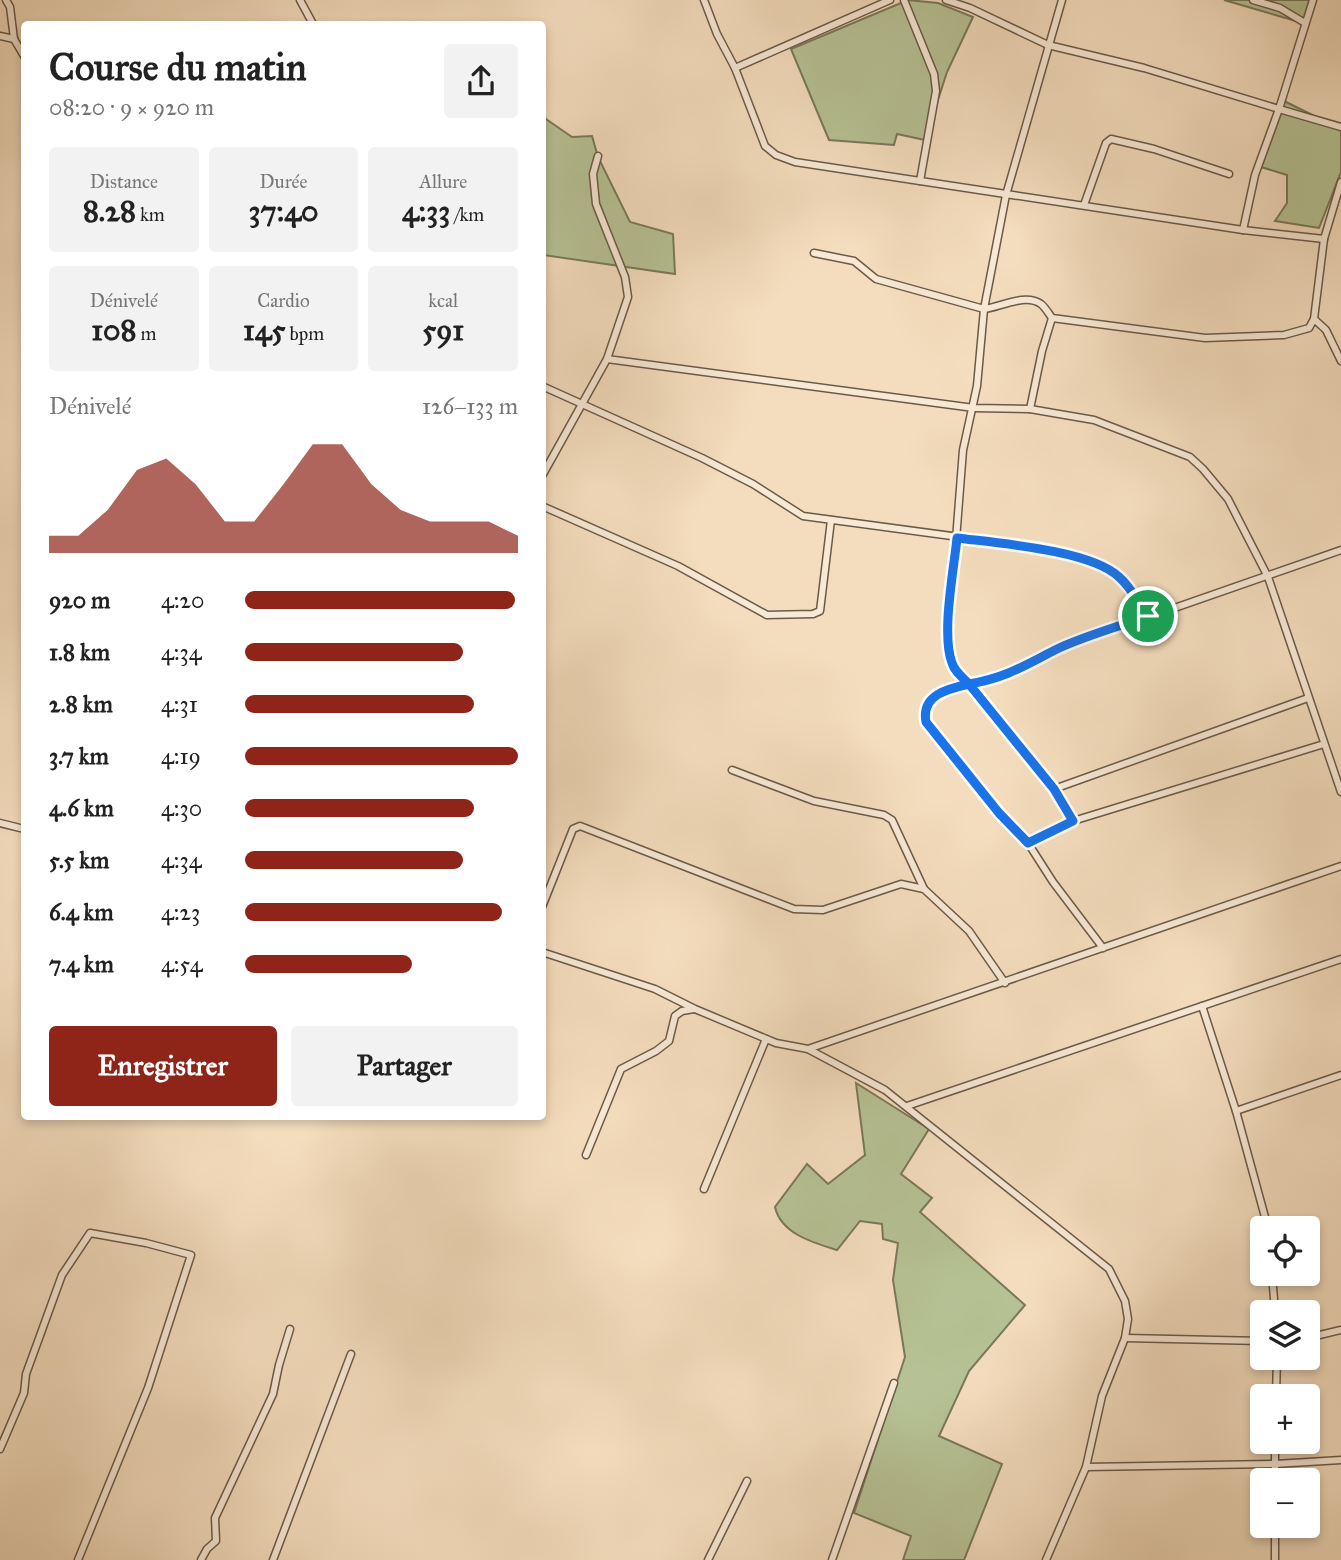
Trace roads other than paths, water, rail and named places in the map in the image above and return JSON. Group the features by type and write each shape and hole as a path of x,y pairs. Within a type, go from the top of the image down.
{"street":[{"path":"6,0 14,39 21,51"},
{"path":"300,0 311,21"},
{"path":"704,0 717,34 735,68 765,146 775,155 795,162 1006,195 1243,230 1324,239"},
{"path":"735,68 890,0"},
{"path":"904,0 934,74 936,91 920,181"},
{"path":"946,0 971,4 1048,45 1144,68 1341,127"},
{"path":"1062,0 1006,195 984,309 974,408 963,450 948,642 956,672 969,684 1054,789 1073,821"},
{"path":"1253,0 1280,8 1306,23"},
{"path":"1243,230 1255,175 1313,0"},
{"path":"0,36 14,39"},
{"path":"1084,205 1106,143 1111,139 1154,149 1229,174"},
{"path":"546,469 607,359 628,297 625,277 596,204 593,174 598,156"},
{"path":"814,253 854,261 876,279 984,309 1028,300 1041,304 1052,318 1205,338 1292,334 1309,328 1314,319 1324,239 1341,182"},
{"path":"1030,409 1052,318"},
{"path":"1314,319 1326,330 1341,361"},
{"path":"607,359 974,408 1030,409 1094,419 1190,457 1228,499 1268,577 1341,792"},
{"path":"546,388 702,458 753,484 803,516 1041,548 1104,567 1119,577 1148,616"},
{"path":"546,508 678,566 767,615 813,614 820,611 831,520"},
{"path":"1103,948 1053,882 1028,843 999,813 926,722 926,707 930,699 945,690 1001,677 1034,663 1054,650 1341,550"},
{"path":"1054,789 1308,698"},
{"path":"1028,843 1073,821 1324,744"},
{"path":"732,770 814,801 884,815 892,820 924,890 969,931 1005,983"},
{"path":"0,823 21,828"},
{"path":"546,897 576,826 794,909 823,910 901,884 924,890"},
{"path":"808,1049 1341,866"},
{"path":"546,953 655,989 766,1039 808,1049 885,1090 1109,1269 1125,1300 1128,1319 1125,1338 1102,1396 1086,1467 1046,1560"},
{"path":"907,1106 1341,959"},
{"path":"1202,1006 1236,1111 1265,1216"},
{"path":"586,1155 621,1069 669,1041 675,1016 682,1011 695,1009"},
{"path":"704,1189 766,1039"},
{"path":"1236,1111 1341,1075"},
{"path":"0,1449 24,1393 26,1374 62,1275 90,1233 146,1243 191,1255 148,1388 78,1560"},
{"path":"201,1560 207,1549 216,1541 215,1518 273,1394 278,1365 290,1329"},
{"path":"1320,1335 1341,1330"},
{"path":"1125,1338 1250,1341"},
{"path":"273,1560 351,1354"},
{"path":"831,1560 894,1383"},
{"path":"1275,1454 1275,1468"},
{"path":"1086,1467 1275,1464 1341,1460"},
{"path":"708,1560 747,1481"},
{"path":"1275,1538 1275,1560"}]}
